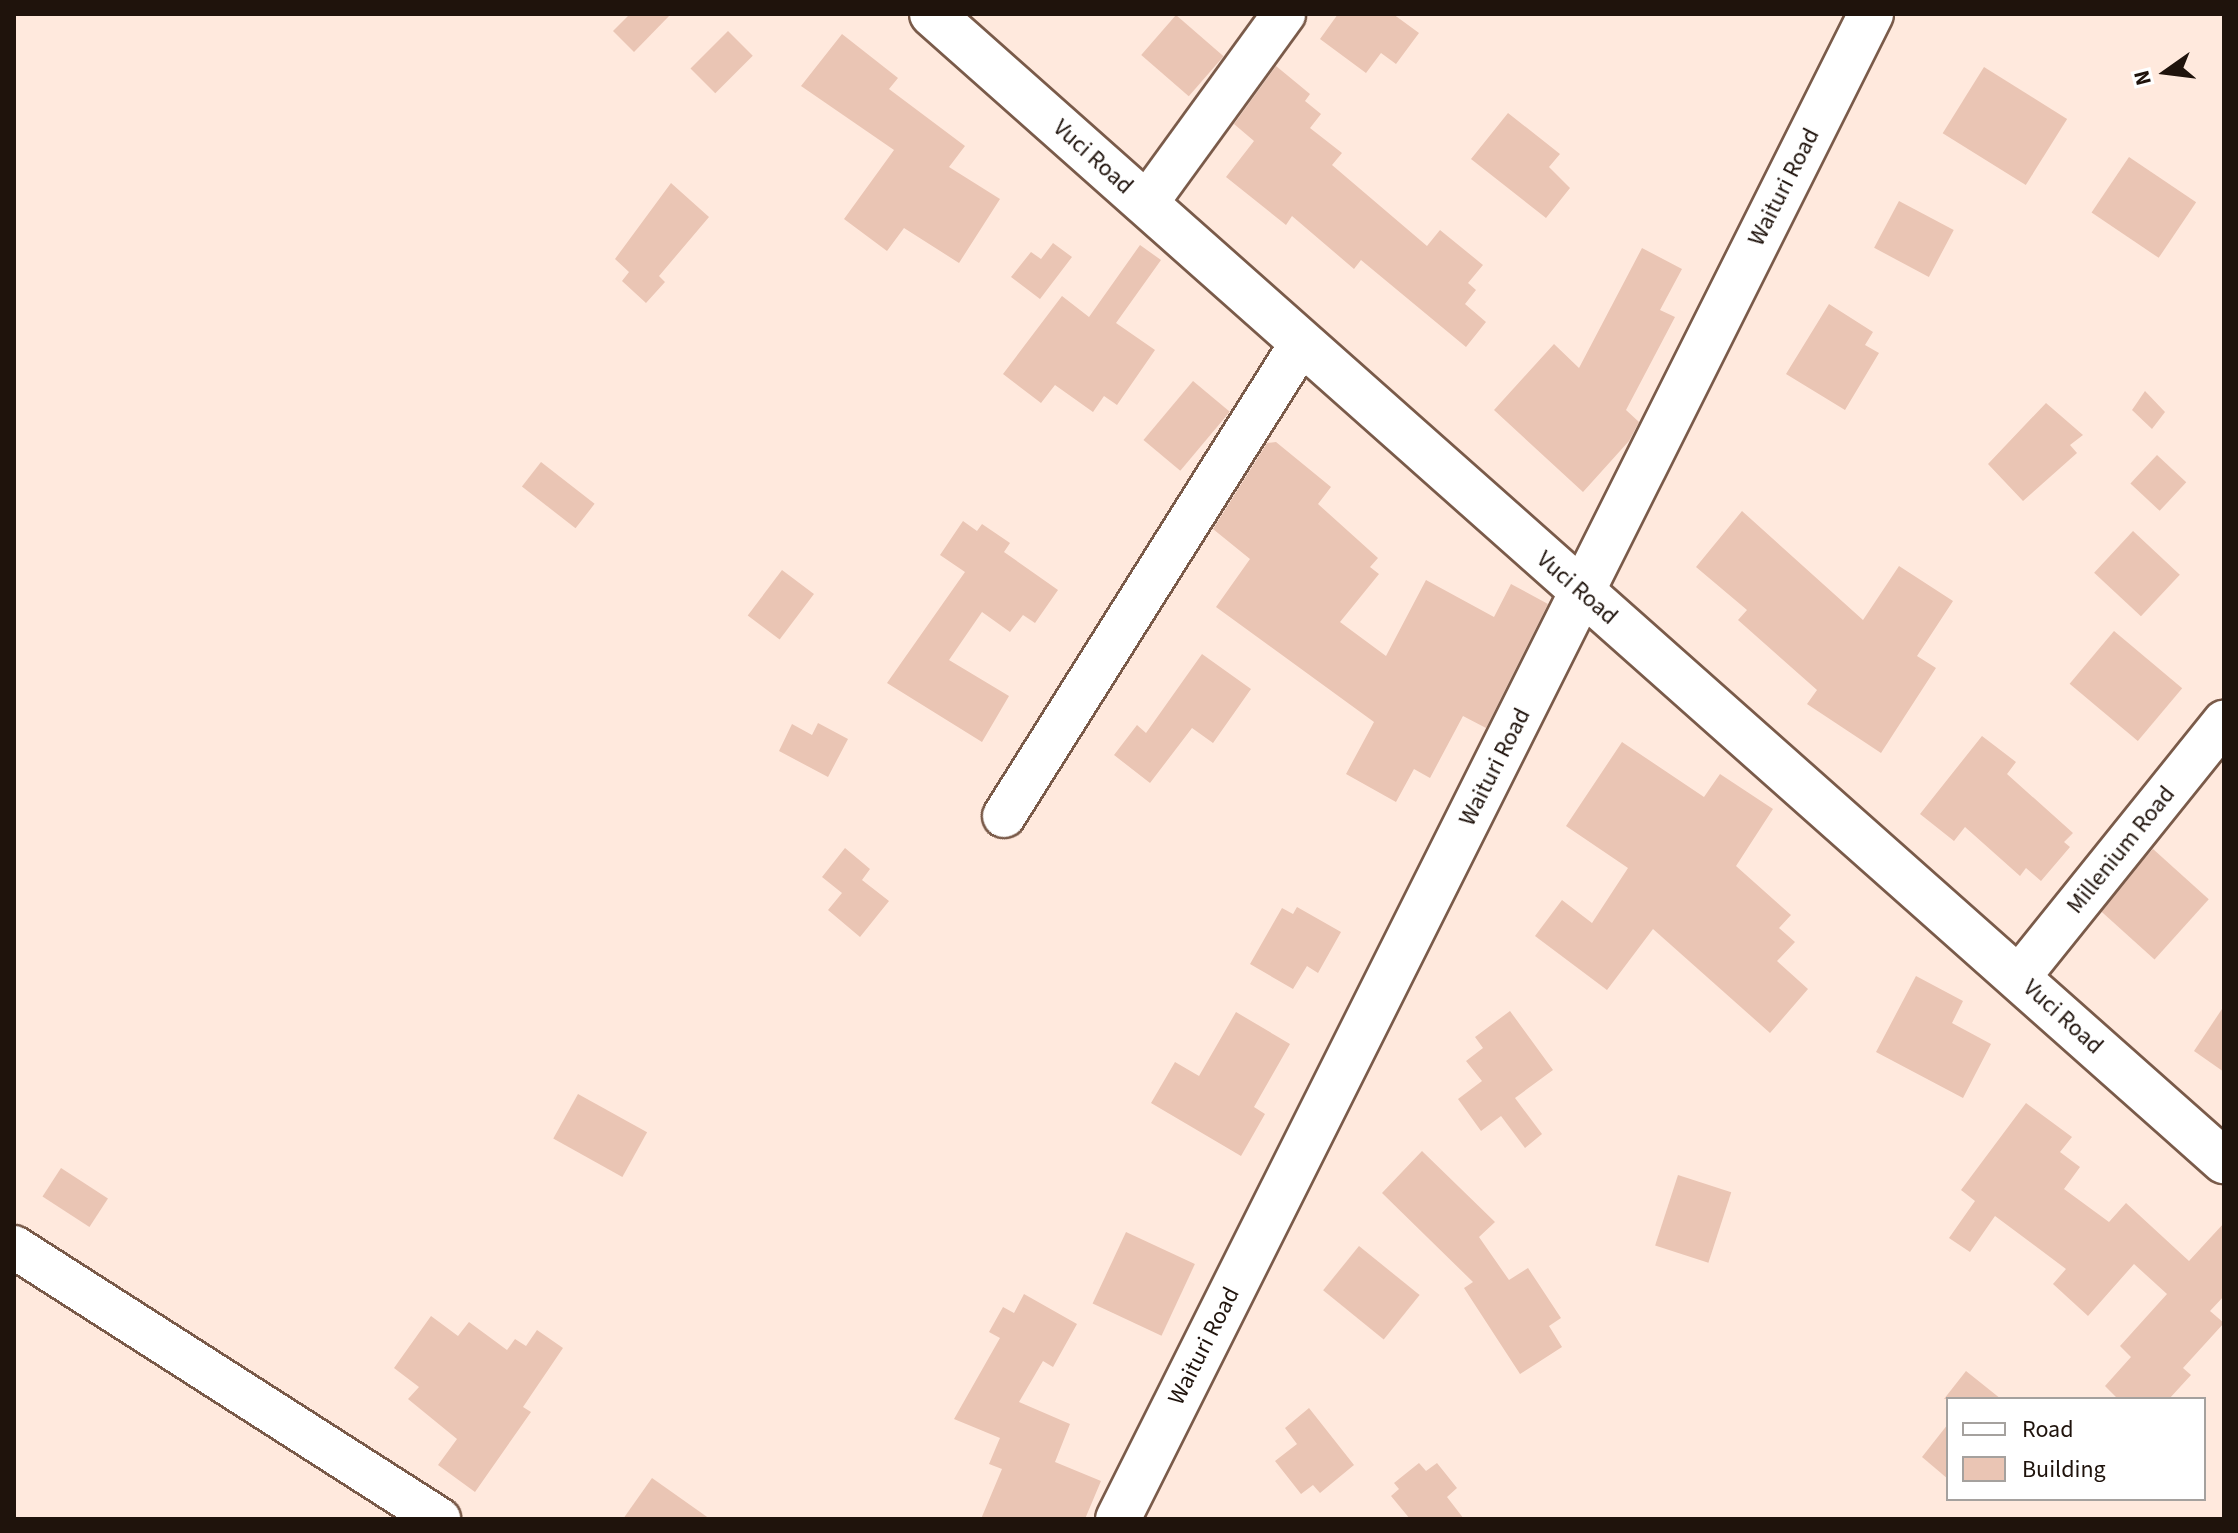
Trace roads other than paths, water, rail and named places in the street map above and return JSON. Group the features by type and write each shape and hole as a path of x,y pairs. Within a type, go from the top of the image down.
{"main road":[{"name":"Waituri Road","path":"1118,1519 1871,14"},
{"name":"Vuci Road","path":"934,15 1300,345 2224,1161"}],"street":[{"path":"1146,204 1284,14"},
{"path":"1004,816 1300,345"},
{"name":"Millenium Road","path":"2018,978 2224,722"},
{"path":"14,1247 439,1519"}]}
